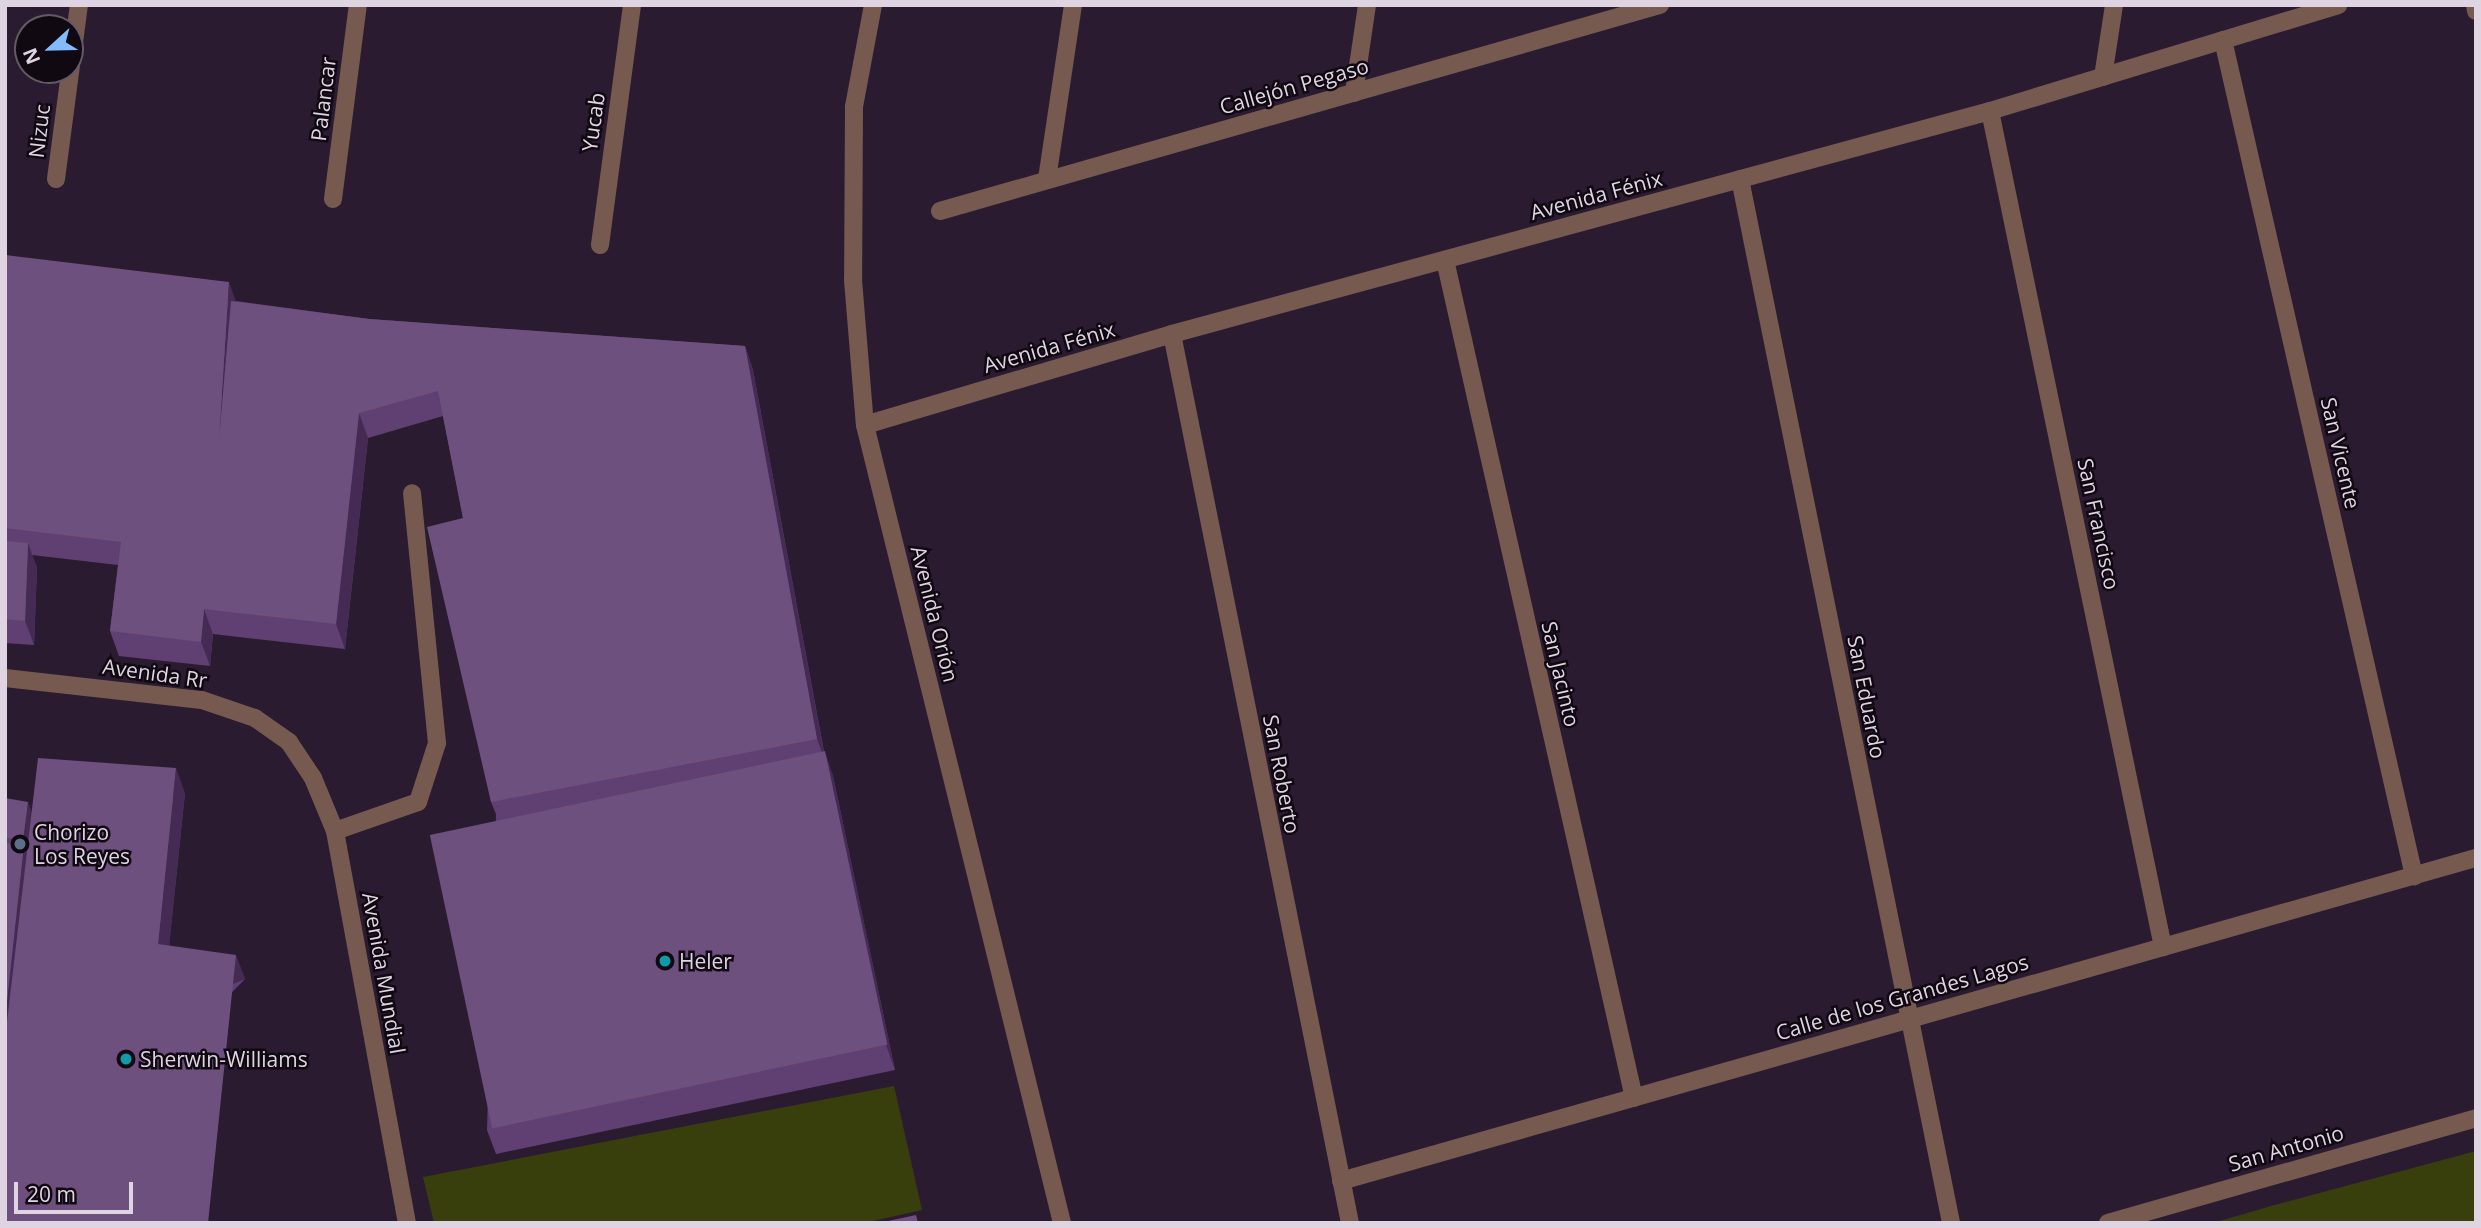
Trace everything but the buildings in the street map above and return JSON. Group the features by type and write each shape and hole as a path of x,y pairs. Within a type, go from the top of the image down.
{"street":[{"name":"Nizuc","path":"56,179 79,5"},
{"name":"Palancar","path":"333,199 358,5"},
{"name":"Yucab","path":"600,245 632,5"},
{"name":"Avenida Orión","path":"873,5 855,107 853,280 865,425 1062,1223"},
{"path":"1047,179 1073,5"},
{"path":"1353,93 1367,5"},
{"path":"2103,77 2114,5"},
{"name":"Avenida Fénix","path":"865,425 1172,334 1990,111 2338,5"},
{"path":"2474,5 2476,11"},
{"name":"Callejón Pegaso","path":"940,211 1650,7"},
{"name":"San Vicente","path":"2223,40 2414,876"},
{"name":"San Francisco","path":"1990,111 2163,947"},
{"name":"San Eduardo","path":"1740,179 1951,1223"},
{"name":"San Jacinto","path":"1445,260 1634,1098"},
{"name":"San Roberto","path":"1172,334 1350,1223"},
{"path":"335,831 418,802 437,743 412,493"},
{"name":"Avenida Rr","path":"5,678 202,700 255,718 289,742"},
{"name":"Avenida Mundial","path":"289,742 313,778 335,831 407,1223"},
{"name":"Calle de los Grandes Lagos","path":"1341,1181 2476,858"},
{"name":"San Antonio","path":"2108,1223 2476,1118"}],"green space":[{"path":"894,1086 922,1210 864,1223 434,1223 423,1177"},
{"path":"2476,1151 2476,1223 2213,1223 2271,1206"}],"place":[{"name":"Chorizo Los Reyes","path":"20,844"},
{"name":"Heler","path":"665,961"},
{"name":"Sherwin-Williams","path":"126,1059"}]}
